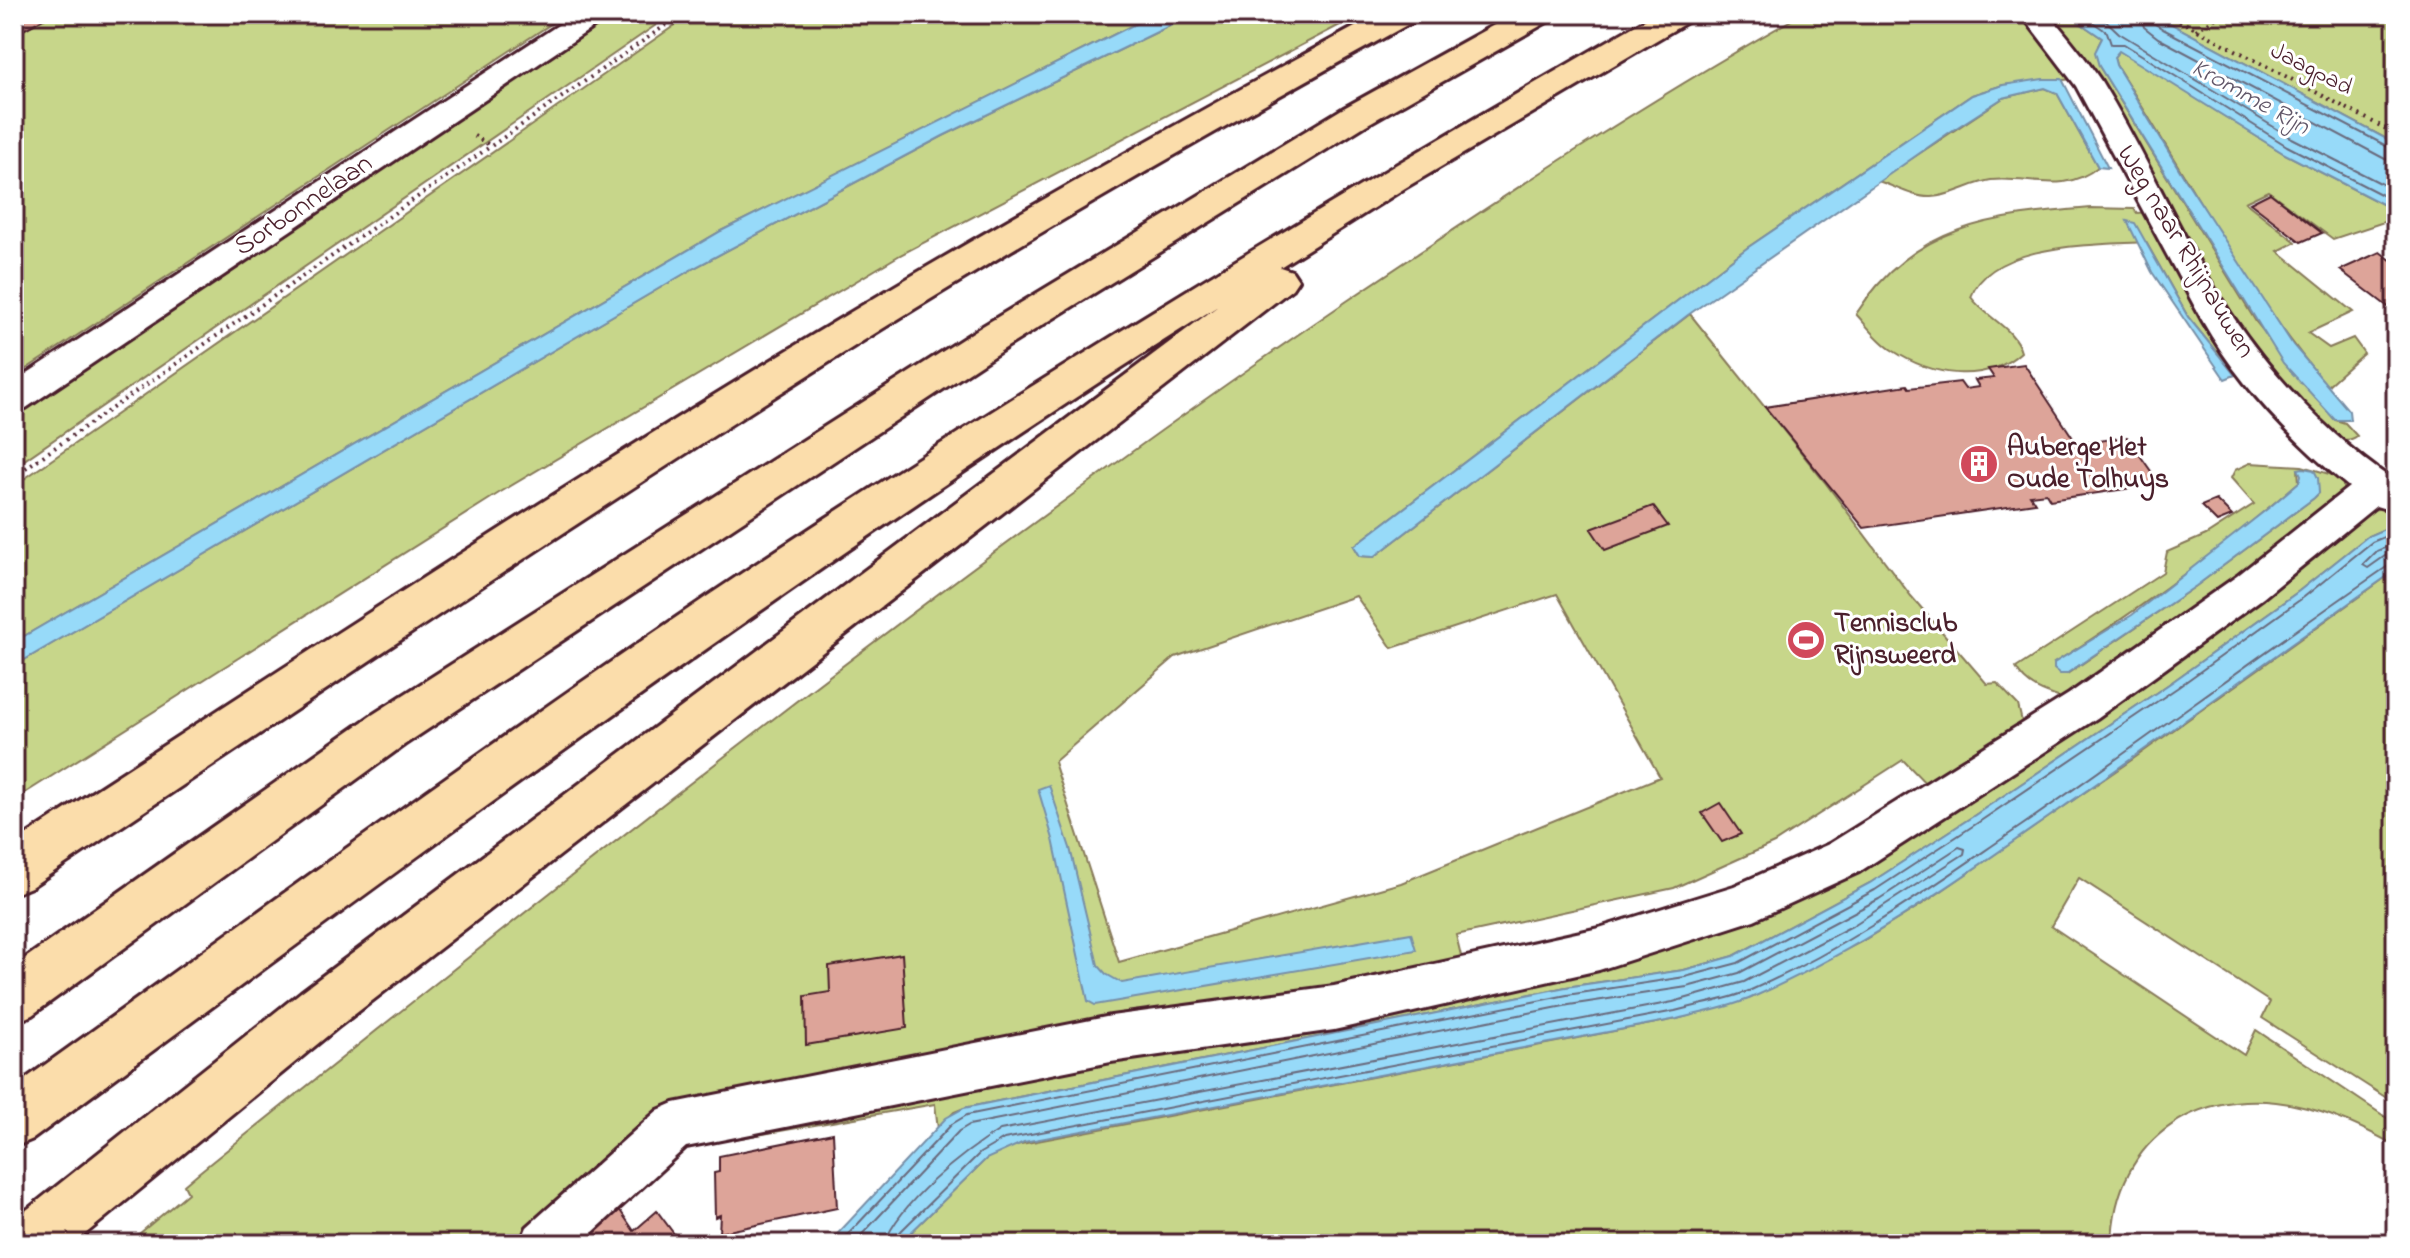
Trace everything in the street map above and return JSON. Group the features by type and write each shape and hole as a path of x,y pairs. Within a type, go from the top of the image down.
{"highway":[{"path":"14,871 519,538 926,283 1296,70 1403,14"},
{"path":"14,997 388,730 994,337 1354,117 1538,14"},
{"path":"14,1120 472,787 792,563 1085,371 1488,122 1678,14"},
{"path":"41,1234 319,1010 546,835 1488,122"}],"street":[{"name":"Sorbonnelaan","path":"14,399 594,14"},
{"name":"Weg naar Rhijnauwen","path":"2035,14 2088,83 2218,320 2243,355 2318,438 2385,494"},
{"path":"544,1244 674,1126 1111,1039 1334,1008 1599,949 1739,905 1844,858 2083,706 2385,494"}],"path":[{"path":"14,476 682,14"},
{"name":"Jaagpad","path":"2167,14 2396,134"},
{"path":"2196,30 2222,14"}],"green space":[{"path":"52,14 566,14 14,377 14,35"},
{"path":"616,14 672,14 14,467 14,416"},
{"path":"691,14 1155,14 721,231 14,642 14,486"},
{"path":"1194,14 1361,14 900,255 499,493 14,800 14,666 694,268 943,136"},
{"path":"1802,14 2028,14 2076,79 2003,85 1972,95 1747,248 1354,546 1360,556 1374,557 1690,314 1824,481 1911,596 1987,684 1997,683 2018,705 2023,726 1932,790 1903,760 1774,843 1674,888 1456,935 1463,964 1088,1033 665,1105 514,1244 127,1244 188,1193 184,1185 197,1174 479,949 764,726 1052,509 1403,264 1572,153","holes":["1557,594 1660,777 1401,883 1119,962 1054,762 1175,657 1356,596 1392,648"]},
{"path":"2046,14 2067,14 2102,38 2098,46 2099,66 2256,322 2335,420 2345,423 2357,436 2344,439 2330,433 2256,351"},
{"path":"2153,14 2396,14 2396,144 2167,22"},
{"path":"2119,50 2283,153 2396,211 2396,218 2333,239 2268,191 2245,202 2296,242 2278,251 2353,312 2308,333 2329,348 2353,338 2364,353 2327,386 2269,310 2216,229 2116,65 2114,57"},
{"path":"2045,88 2057,93 2098,167 2085,175 2059,182 1991,180 1931,197 1911,194 1878,181 2003,98"},
{"path":"2091,208 2148,212 2238,372 2235,375 2188,317 2146,242 2048,250 2022,256 1982,279 1971,297 2006,329 2021,352 2007,362 1975,373 1940,371 1907,359 1887,346 1856,314 1879,284 1903,261 1930,243 1958,230 2021,215"},
{"path":"2250,463 2302,466 2343,478 2343,495 2264,557 2064,699 2043,692 2020,675 2016,668 2163,572 2167,552 2206,535 2254,504 2231,478 2235,470","holes":["2298,469 2309,469 2319,493 2314,498 2196,586 2067,674 2054,663 2118,622 2210,555 2299,482"]},
{"path":"2383,508 2396,515 2396,524 2368,536 2299,591 2172,682 1870,883 1734,956 1684,970 1566,987 964,1108 954,1112 938,1129 935,1104 705,1144 707,1129 1652,952 1711,934 1779,907 2366,511"},
{"path":"2396,570 2396,1104 2262,1018 2270,1002 2079,878 2051,926 2244,1055 2256,1030 2396,1124 2396,1146 2353,1124 2307,1108 2269,1101 2234,1102 2201,1110 2172,1125 2148,1146 2129,1173 2117,1206 2112,1244 899,1244 986,1159 1006,1147 1677,1019 1751,998 1861,942 1924,903 2133,759"}],"water":[{"path":"1155,14 1194,14 943,136 694,268 14,666 14,642 721,231"},
{"name":"Kromme Rijn","path":"2067,14 2153,14 2396,144 2396,211 2283,153 2119,51 2114,57 2185,179 2293,345 2349,411 2350,420 2335,420 2283,363 2099,66 2095,52 2102,38"},
{"path":"2062,79 2108,168 2098,167 2057,93 2045,88 2003,98 1688,315 1374,557 1360,556 1354,546 1747,248 1972,95 2003,85"},
{"path":"2127,221 2135,223 2188,317 2235,375 2225,379 2222,375 2152,272"},
{"path":"2298,469 2314,470 2318,478 2319,493 2314,498 2196,586 2066,674 2054,669 2054,663 2132,615 2271,506 2299,482 2301,475"},
{"path":"2396,524 2396,570 1948,886 1872,935 1753,997 1677,1019 1024,1142 986,1159 899,1244 828,1244 946,1118 964,1108 1566,987 1684,970 1734,956 1870,883 1975,815 2172,682 2299,591 2368,536"},
{"path":"1049,785 1070,848 1098,965 1122,983 1411,933 1416,950 1095,1005 1088,1001 1053,839 1038,789"}],"building":[{"path":"14,14 52,14 14,35"},
{"path":"2270,193 2322,233 2301,242 2250,203"},
{"path":"2380,252 2396,264 2396,313 2340,270"},
{"name":"Auberge Het Oude Tolhuys","path":"2024,364 2077,444 2127,437 2160,484 2050,500 2046,493 2030,495 2035,503 1864,528 1765,407 1907,385 1909,388 1960,382 1965,389 1979,387 1975,380 1994,378 1988,369"},
{"path":"2216,500 2232,516 2217,522 2201,506"},
{"path":"1653,506 1668,526 1605,550 1591,529"},
{"path":"1720,803 1741,834 1722,842 1702,813"},
{"path":"902,954 907,1028 806,1045 805,996 830,992 829,966"},
{"path":"833,1133 837,1208 719,1233 720,1215 715,1217 714,1173 719,1172 719,1156"},
{"path":"617,1206 634,1231 657,1211 680,1242 574,1244"}],"place":[{"name":"Auberge Het Oude Tolhuys","path":"1979,464"},
{"name":"Tennisclub Rijnsweerd","path":"1806,640"}]}
